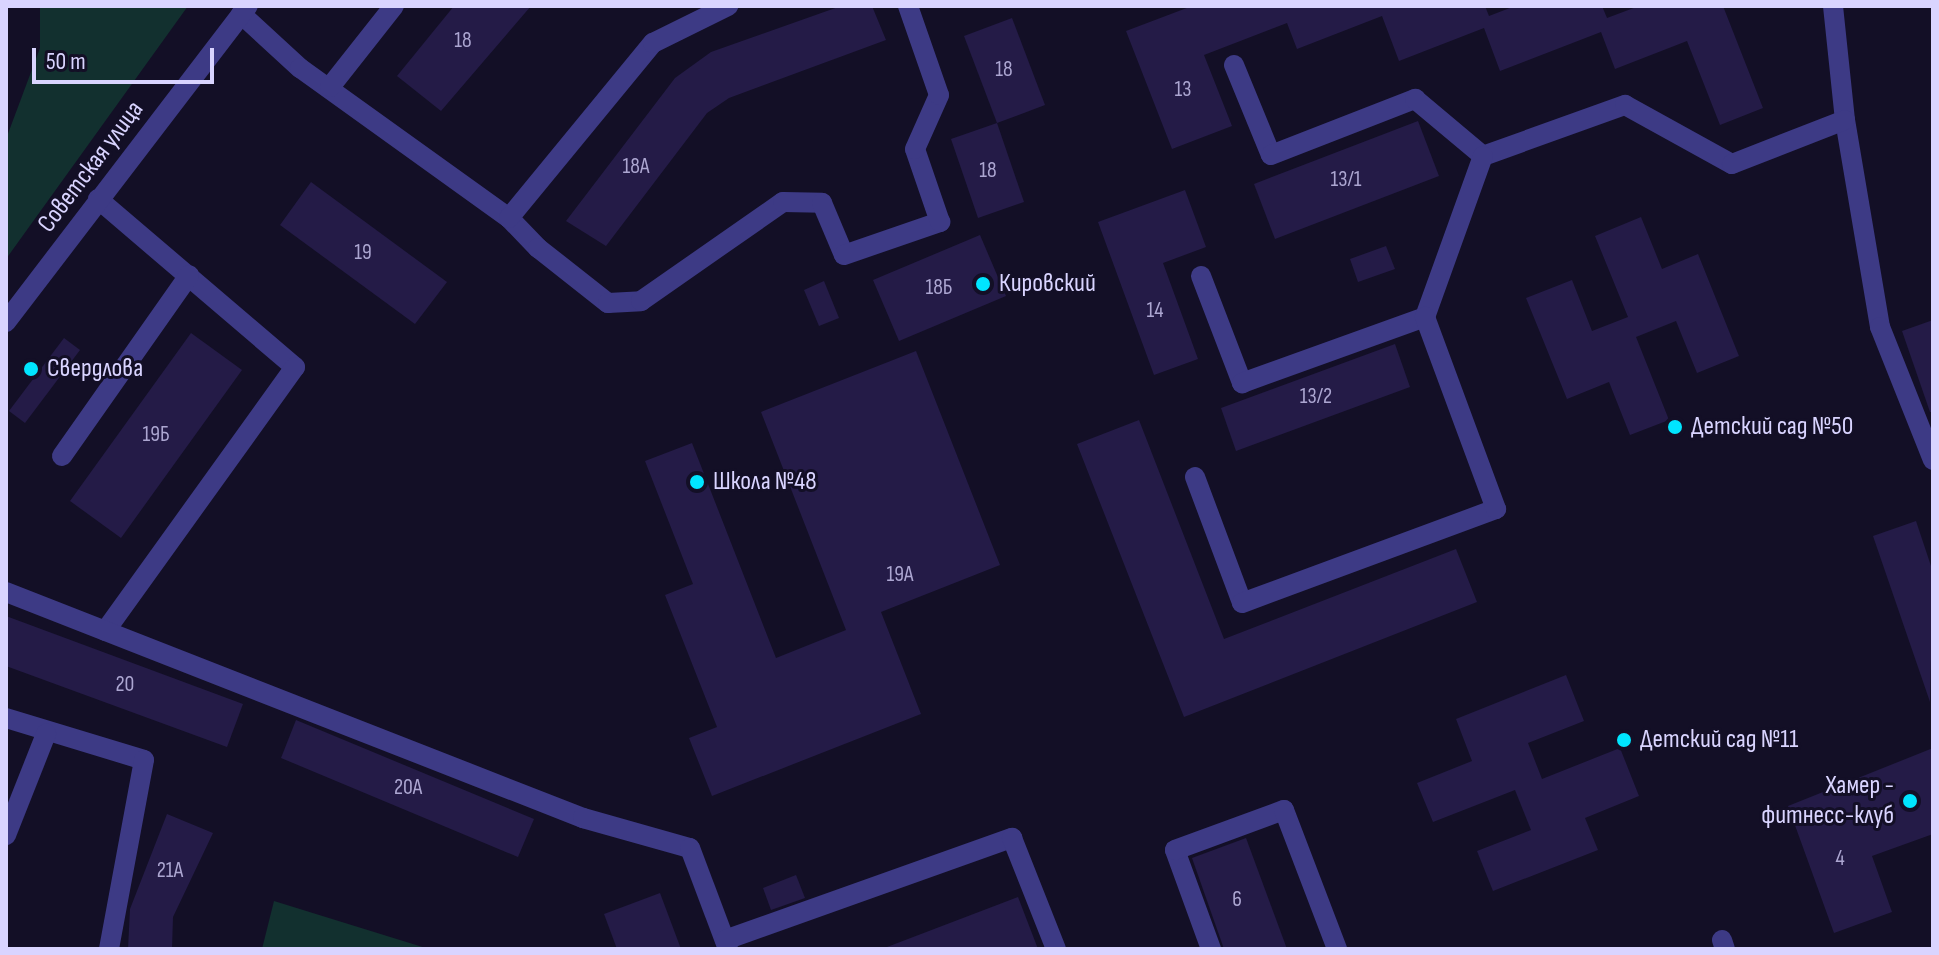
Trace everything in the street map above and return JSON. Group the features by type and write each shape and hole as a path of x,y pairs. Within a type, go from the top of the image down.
{"street":[{"path":"330,87 394,6"},
{"path":"509,218 653,43 728,6"},
{"path":"244,10 300,68 509,218 538,248 608,303 641,301 783,202 822,203 844,255 940,222 915,149 939,95 908,6"},
{"path":"1833,6 1845,120 1880,327 1933,460"},
{"name":"Советская улица","path":"6,322 244,10"},
{"path":"1234,65 1271,155 1415,99 1483,156"},
{"path":"1483,156 1625,105 1732,164 1845,120"},
{"path":"1195,477 1242,603 1496,509 1425,317 1483,156"},
{"path":"98,199 295,367 105,631"},
{"path":"62,456 189,275"},
{"path":"1201,276 1242,383 1425,317"},
{"path":"6,592 583,818 690,848 727,945 1012,838 1056,949"},
{"path":"6,718 46,734 144,760 109,949"},
{"path":"6,835 46,734"},
{"path":"1211,949 1175,850 1284,810 1337,949"}],"green space":[{"path":"40,6 188,6 6,259 6,139 40,48"},
{"path":"274,901 429,949 262,949"}],"building":[{"path":"454,6 531,6 441,111 397,76"},
{"path":"841,6 872,6 886,40 729,98 707,113 606,246 566,221 675,78 711,52"},
{"path":"1192,6 1485,6 1489,16 1515,6 1602,6 1607,18 1639,6 1723,6 1763,108 1720,125 1687,41 1615,69 1601,32 1500,71 1484,28 1399,61 1382,16 1297,49 1287,23 1204,55 1232,126 1172,149 1126,31"},
{"path":"1012,18 1045,105 997,123 964,36"},
{"path":"1418,121 1439,176 1275,239 1254,184"},
{"path":"997,123 1024,202 978,218 951,139"},
{"path":"311,182 447,282 415,324 280,225"},
{"path":"1185,190 1206,247 1163,263 1198,359 1154,375 1098,222"},
{"path":"1641,217 1662,269 1698,254 1739,356 1697,373 1676,321 1636,337 1669,420 1630,435 1609,382 1567,399 1526,298 1572,280 1592,331 1628,317 1595,236"},
{"path":"980,235 1006,296 899,341 873,280"},
{"path":"1386,246 1395,269 1358,282 1350,259"},
{"path":"824,281 839,318 819,326 804,290"},
{"path":"1933,320 1933,412 1930,412 1902,331"},
{"path":"191,333 242,370 121,538 70,501"},
{"path":"64,338 80,350 25,423 9,411"},
{"path":"1395,344 1410,387 1236,451 1221,408"},
{"path":"916,351 1000,565 881,612 921,714 712,796 689,738 717,727 665,595 693,584 645,461 692,443 776,658 846,630 761,412"},
{"path":"1139,420 1224,639 1456,549 1477,602 1184,717 1077,444"},
{"path":"1916,521 1933,572 1930,702 1873,536"},
{"path":"6,616 243,704 227,747 6,666"},
{"path":"1566,675 1584,721 1528,743 1542,779 1620,748 1639,796 1585,818 1598,850 1493,891 1477,851 1531,830 1515,790 1433,822 1417,783 1472,761 1456,719"},
{"path":"296,720 534,819 518,857 281,758"},
{"path":"1933,748 1933,834 1872,856 1892,912 1834,933 1788,806"},
{"path":"167,814 213,833 173,917 172,949 128,949 130,909"},
{"path":"1246,838 1287,949 1224,949 1192,858"},
{"path":"796,875 805,898 771,910 763,888"},
{"path":"660,893 681,949 617,949 604,914"},
{"path":"1018,897 1038,949 887,949 887,947"}],"place":[{"name":"Кировский","path":"983,284"},
{"name":"Свердлова","path":"31,369"},
{"name":"Детский сад №50","path":"1675,427"},
{"name":"Школа №48","path":"697,482"},
{"name":"Детский сад №11","path":"1624,740"},
{"name":"Хамер - фитнесс-клуб","path":"1910,801"}]}
